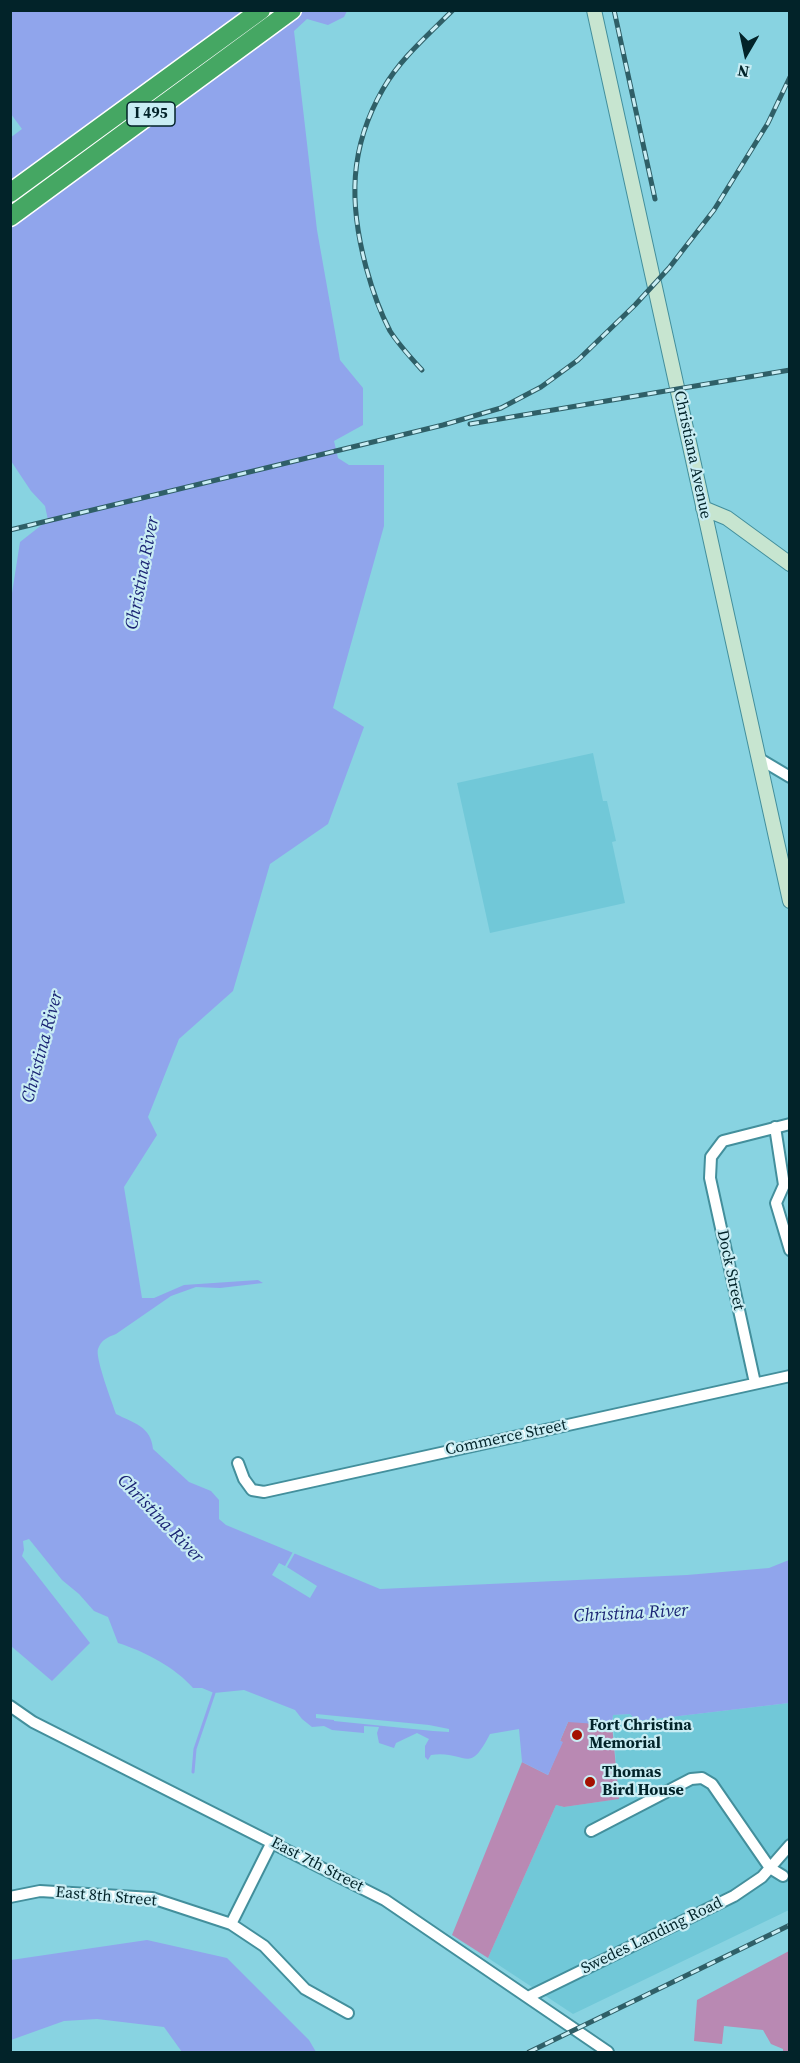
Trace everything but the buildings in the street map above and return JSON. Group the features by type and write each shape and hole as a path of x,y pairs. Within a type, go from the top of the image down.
{"highway":[{"name":"I 495","path":"10,193 261,10"},
{"name":"I 495","path":"10,217 292,10"}],"main road":[{"name":"Christiana Avenue","path":"594,10 789,901"},
{"path":"703,508 727,518 789,564"}],"street":[{"path":"758,758 789,777"},
{"path":"789,1124 775,1127 784,1185 776,1203 789,1250"},
{"name":"Dock Street","path":"755,1383 710,1178 711,1157 723,1141 775,1127"},
{"name":"Commerce Street","path":"237,1463 252,1490 264,1492 789,1376"},
{"name":"East 7th Street","path":"10,1706 33,1722 385,1900 608,2052"},
{"path":"591,1831 682,1783 702,1778 712,1784 770,1868 783,1876"},
{"path":"231,1924 272,1842"},
{"name":"Swedes Landing Road","path":"528,1997 734,1896 751,1886 789,1845"},
{"name":"East 8th Street","path":"10,1897 40,1891 153,1898 231,1924 264,1946 305,1989 348,2013"}],"shaded area":[{"path":"593,753 603,801 607,801 616,841 612,842 625,903 490,933 457,783"},
{"path":"789,1703 789,1910 573,2014 488,1958 556,1805 564,1807 618,1799 613,1715 630,1714 637,1721"},
{"path":"581,1721 593,1725 612,1725 619,1799 564,1807 556,1805 488,1958 452,1935 522,1762 548,1775 568,1722"},
{"path":"789,1951 789,2052 783,2052 783,2049 771,2044 763,2030 724,2026 722,2044 694,2041 697,2000"}],"water":[{"name":"Christina River","path":"11,11 347,11 344,17 328,25 307,19 294,31 317,230 340,360 363,388 363,425 334,441 338,458 349,465 384,465 384,526 333,708 364,727 328,824 270,864 233,991 179,1039 148,1117 157,1135 124,1187 142,1298 154,1298 184,1285 258,1280 263,1283 220,1288 196,1287 171,1296 103,1341 98,1349 99,1361 116,1414 145,1430 152,1441 153,1449 189,1482 211,1491 219,1500 219,1519 226,1525 380,1589 687,1575 769,1568 789,1560 789,1703 637,1721 630,1714 613,1715 612,1725 568,1722 560,1741 563,1742 548,1775 522,1762 519,1729 490,1734 477,1755 471,1758 443,1754 431,1755 428,1760 425,1757 425,1746 429,1739 417,1733 396,1743 394,1748 379,1743 377,1733 379,1727 364,1726 364,1733 332,1730 324,1726 312,1727 295,1710 244,1690 214,1693 202,1688 193,1688 159,1661 118,1643 108,1617 94,1611 62,1580 29,1539 23,1541 22,1556 90,1643 52,1681 11,1646 10,606 20,542 48,520 45,506 31,491 11,461 10,138 22,129 11,114"},
{"path":"147,1940 227,1958 309,2040 316,2052 182,2052 164,2027 97,2019 64,2021 11,2040 11,1960"}],"pier":[{"path":"294,1550 296,1551 287,1567 317,1586 310,1598 272,1575 279,1563 285,1566"},
{"path":"316,1714 429,1725 449,1729 449,1732 334,1721 316,1718"}],"waterway":[{"path":"193,1772 195,1749 214,1693"}],"railway":[{"path":"422,370 390,331 373,291 360,243 355,176 364,133 383,89 406,57 453,10"},
{"path":"614,10 655,199"},
{"path":"10,530 443,425 501,408 541,387 578,360 635,305 669,268 714,210 768,123 790,77"},
{"path":"470,424 790,370"},
{"path":"529,2052 790,1925"}],"place":[{"name":"Fort Christina Memorial","path":"577,1735"},
{"name":"Thomas Bird House","path":"590,1782"}]}
